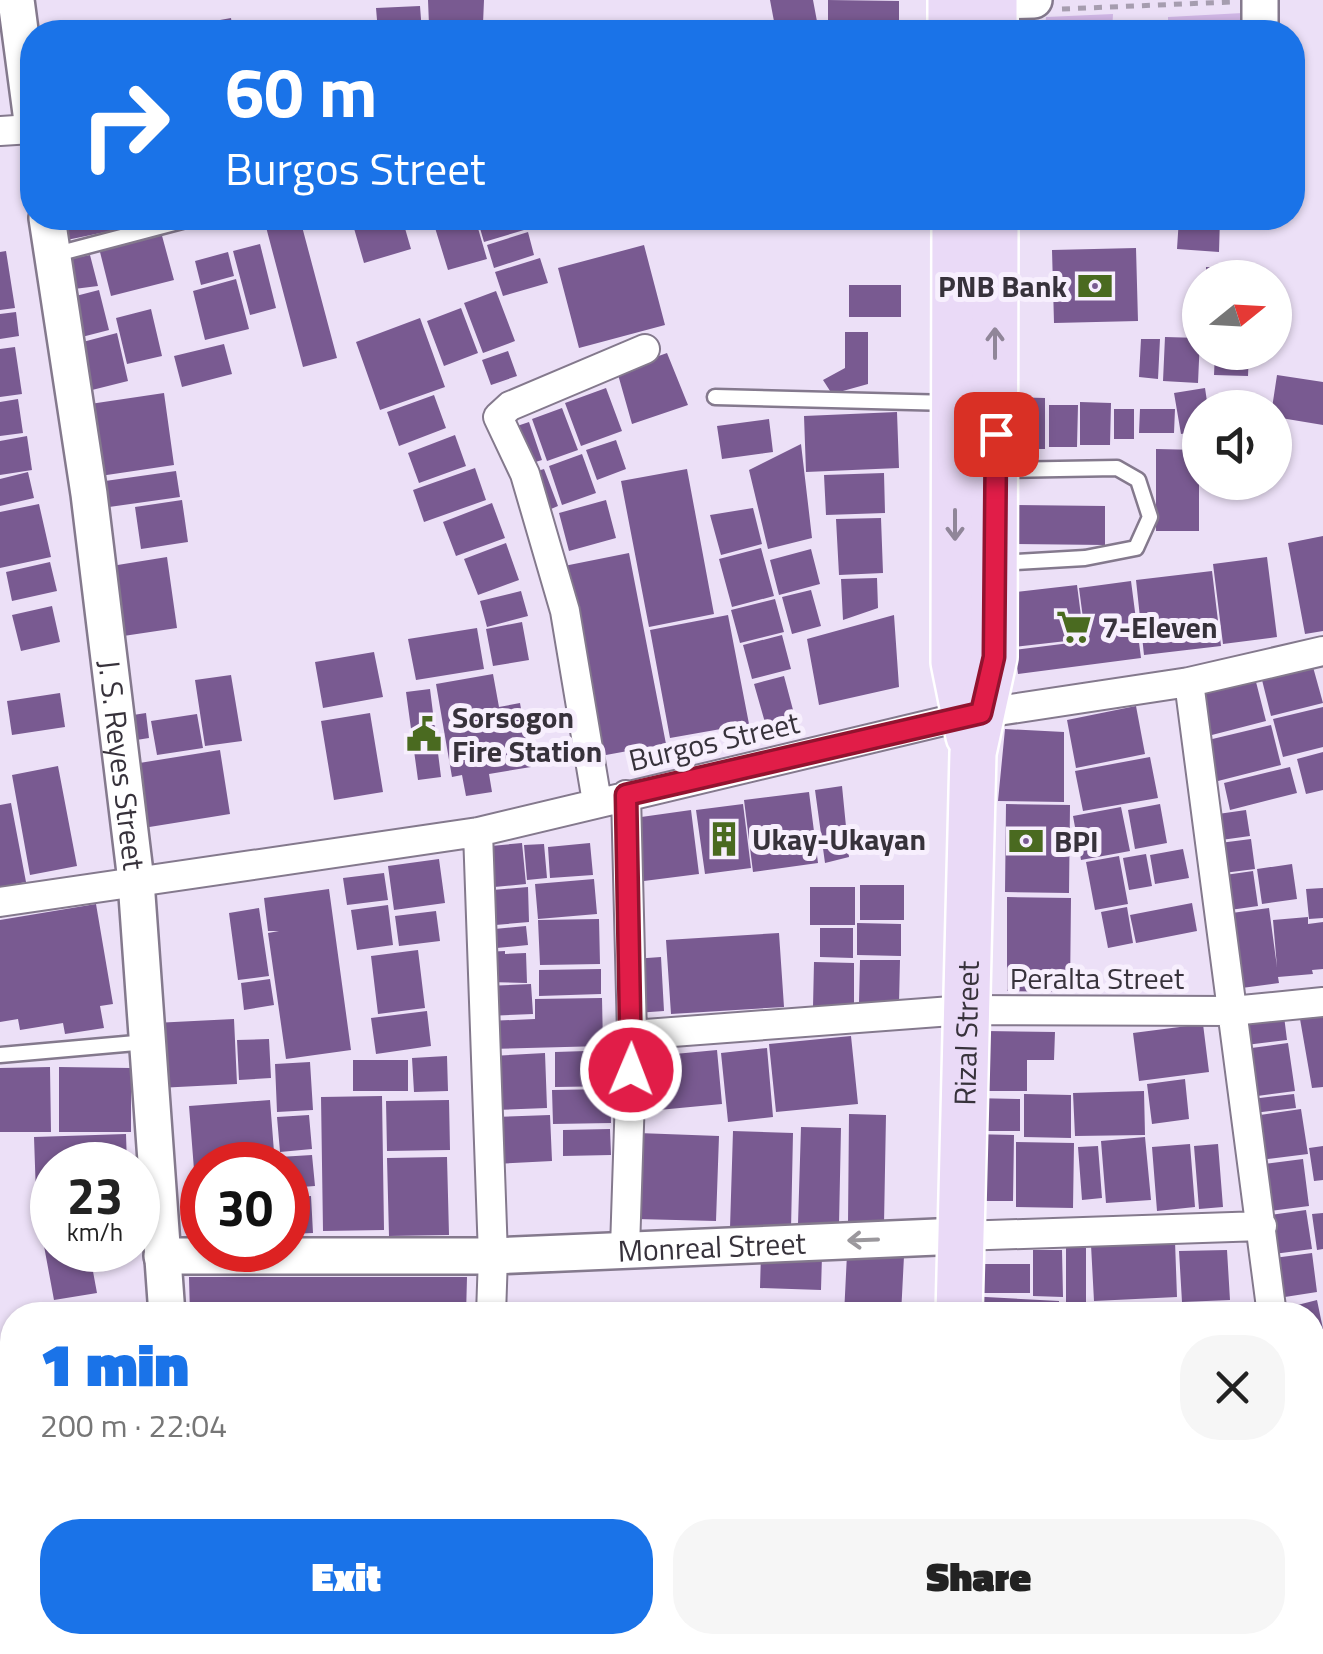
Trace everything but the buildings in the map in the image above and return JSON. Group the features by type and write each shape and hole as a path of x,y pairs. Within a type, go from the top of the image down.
{"main road":[{"name":"Rizal Street","path":"955,230 954,662 973,727"},
{"name":"Rizal Street","path":"958,1302 973,727 994,657 995,230"}],"street":[{"path":"16,0 20,30"},
{"path":"994,1 1042,5"},
{"name":"J. S. Reyes Street","path":"49,230 89,494 136,881 166,1302"},
{"path":"597,802 565,611 526,474 498,417 510,406 645,350"},
{"name":"Burgos Street","path":"0,902 478,832 626,795 973,727 1323,652"},
{"path":"1189,682 1271,1302"},
{"path":"625,1248 632,1035 626,795"},
{"path":"478,832 491,1302"},
{"name":"Peralta Street","path":"632,1035 965,1010 1232,1011 1323,1002"},
{"name":"Monreal Street","path":"162,1256 493,1256 1262,1226"}],"lane":[{"path":"53,255 148,230"},
{"path":"715,397 956,404"},
{"path":"996,470 1117,468 1138,480 1150,517 1136,548 1085,558 996,564"},
{"path":"0,1055 147,1042"}],"path":[{"path":"1042,5 1247,1"}],"shaded area":[{"path":"1243,13 1243,20 1168,17"},
{"path":"1113,14 1113,20 1046,20"}],"place":[{"name":"PNB Bank","path":"1095,286"},
{"name":"7-Eleven","path":"1074,627"},
{"name":"Sorsogon Fire Station","path":"424,734"},
{"name":"Ukay-Ukayan","path":"724,839"},
{"name":"BPI","path":"1026,841"}],"route":[{"path":"631,1070 626,795 981,713 994,657 996,434"}]}
